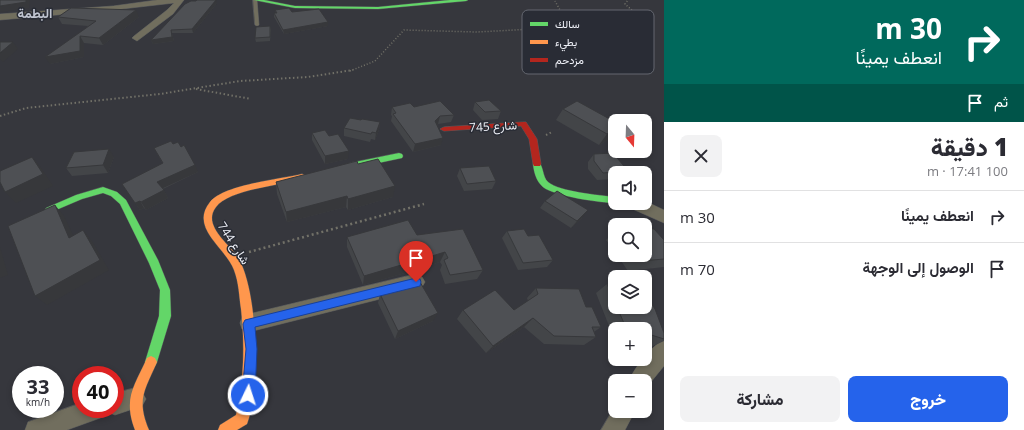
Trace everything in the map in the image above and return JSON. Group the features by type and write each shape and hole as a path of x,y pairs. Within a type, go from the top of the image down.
{"street":[{"path":"1,18 52,10 138,6 175,0"},
{"path":"137,38 170,12 180,0"},
{"path":"256,0 295,7 378,8 466,0"},
{"name":"شارع 745","path":"444,129 523,124 534,139 538,164 545,185 556,190 608,199"},
{"path":"340,169 399,156"},
{"name":"شارع 744","path":"239,426 248,395 252,349 244,290 238,266 211,233 207,220 213,203 219,197 232,192 310,176"},
{"path":"49,210 100,191 109,191 117,196 129,212 161,281 166,295 165,318 152,357 125,401 142,430"},
{"path":"651,210 664,217"},
{"path":"249,324 416,282"},
{"path":"645,374 664,350"},
{"path":"36,430 72,417"},
{"path":"612,430 620,418"}],"lane":[{"path":"256,0 257,25"}],"path":[{"path":"628,0 625,4 632,10"},
{"path":"555,2 560,10"},
{"path":"0,116 26,108 240,81 308,77 349,71 375,61 404,30 477,32 522,31"},
{"path":"194,88 251,99"},
{"path":"231,258 287,239 368,220 424,204"}],"building":[{"path":"0,0 26,0 26,2 0,6"},
{"path":"197,0 216,0 192,29 171,30 172,37 151,40 185,4"},
{"path":"71,8 136,10 99,38 80,36 80,51 45,57 96,21 58,17"},
{"path":"289,8 292,12 319,9 328,22 283,30 274,13 277,13 275,10"},
{"path":"270,26 270,37 255,38 256,27"},
{"path":"0,42 13,42 0,53"},
{"path":"489,100 501,111 485,112 475,102"},
{"path":"440,101 454,115 440,116 435,121 443,138 415,144 393,114 396,113 392,107 410,103 414,107"},
{"path":"577,101 608,118 608,133 607,134 563,109"},
{"path":"350,118 380,122 376,133 372,132 371,134 344,128"},
{"path":"325,130 329,136 338,134 349,151 325,156 312,133"},
{"path":"171,141 173,144 178,142 181,147 184,145 195,165 157,182 164,190 141,202 135,203 122,184 163,163 154,148"},
{"path":"109,149 103,165 66,168 74,152"},
{"path":"608,153 608,158 617,158 624,166 608,166 608,173 603,173 594,161 594,154"},
{"path":"32,157 43,174 5,192 0,182 0,171"},
{"path":"378,159 395,186 348,199 347,196 286,212 276,182 357,161 358,164"},
{"path":"489,166 496,181 467,184 460,168"},
{"path":"557,191 588,210 577,221 545,201"},
{"path":"55,205 69,238 83,230 100,260 35,296 8,226"},
{"path":"408,220 417,235 463,229 483,270 450,275 444,260 448,258 445,252 419,260 411,250 404,255 408,263 364,276 347,237"},
{"path":"524,229 528,236 539,235 553,260 523,263 507,231"},
{"path":"652,229 654,229 664,240 664,259 652,260"},
{"path":"420,282 438,313 398,331 380,294 388,290"},
{"path":"536,288 579,289 586,307 592,307 601,327 592,327 596,337 554,336 533,318 493,346 463,310 495,290 514,310 538,294"},
{"path":"652,304 664,333 664,339 652,335 652,322 623,322 620,314 652,314"}],"traffic: fast":[{"path":"256,0 295,7 378,8 466,0"},
{"path":"350,166 399,156"},
{"path":"537,164 542,180 549,187 577,195 608,199"},
{"path":"49,210 79,197 103,190 114,194 123,202 154,263 165,290 165,316 151,362"}],"traffic: slow":[{"path":"225,430 242,419 245,405 249,377 248,321 245,295 239,270 233,258 212,233 208,219 209,211 213,204 228,194 302,177"},
{"path":"142,430 138,419 135,402 139,387 151,362"}],"traffic: jam":[{"path":"444,129 523,124 533,139 537,164"}],"district":[{"name":"البطمة","path":"35,13"}],"route":[{"path":"248,395 252,349 249,324 416,282"}]}
